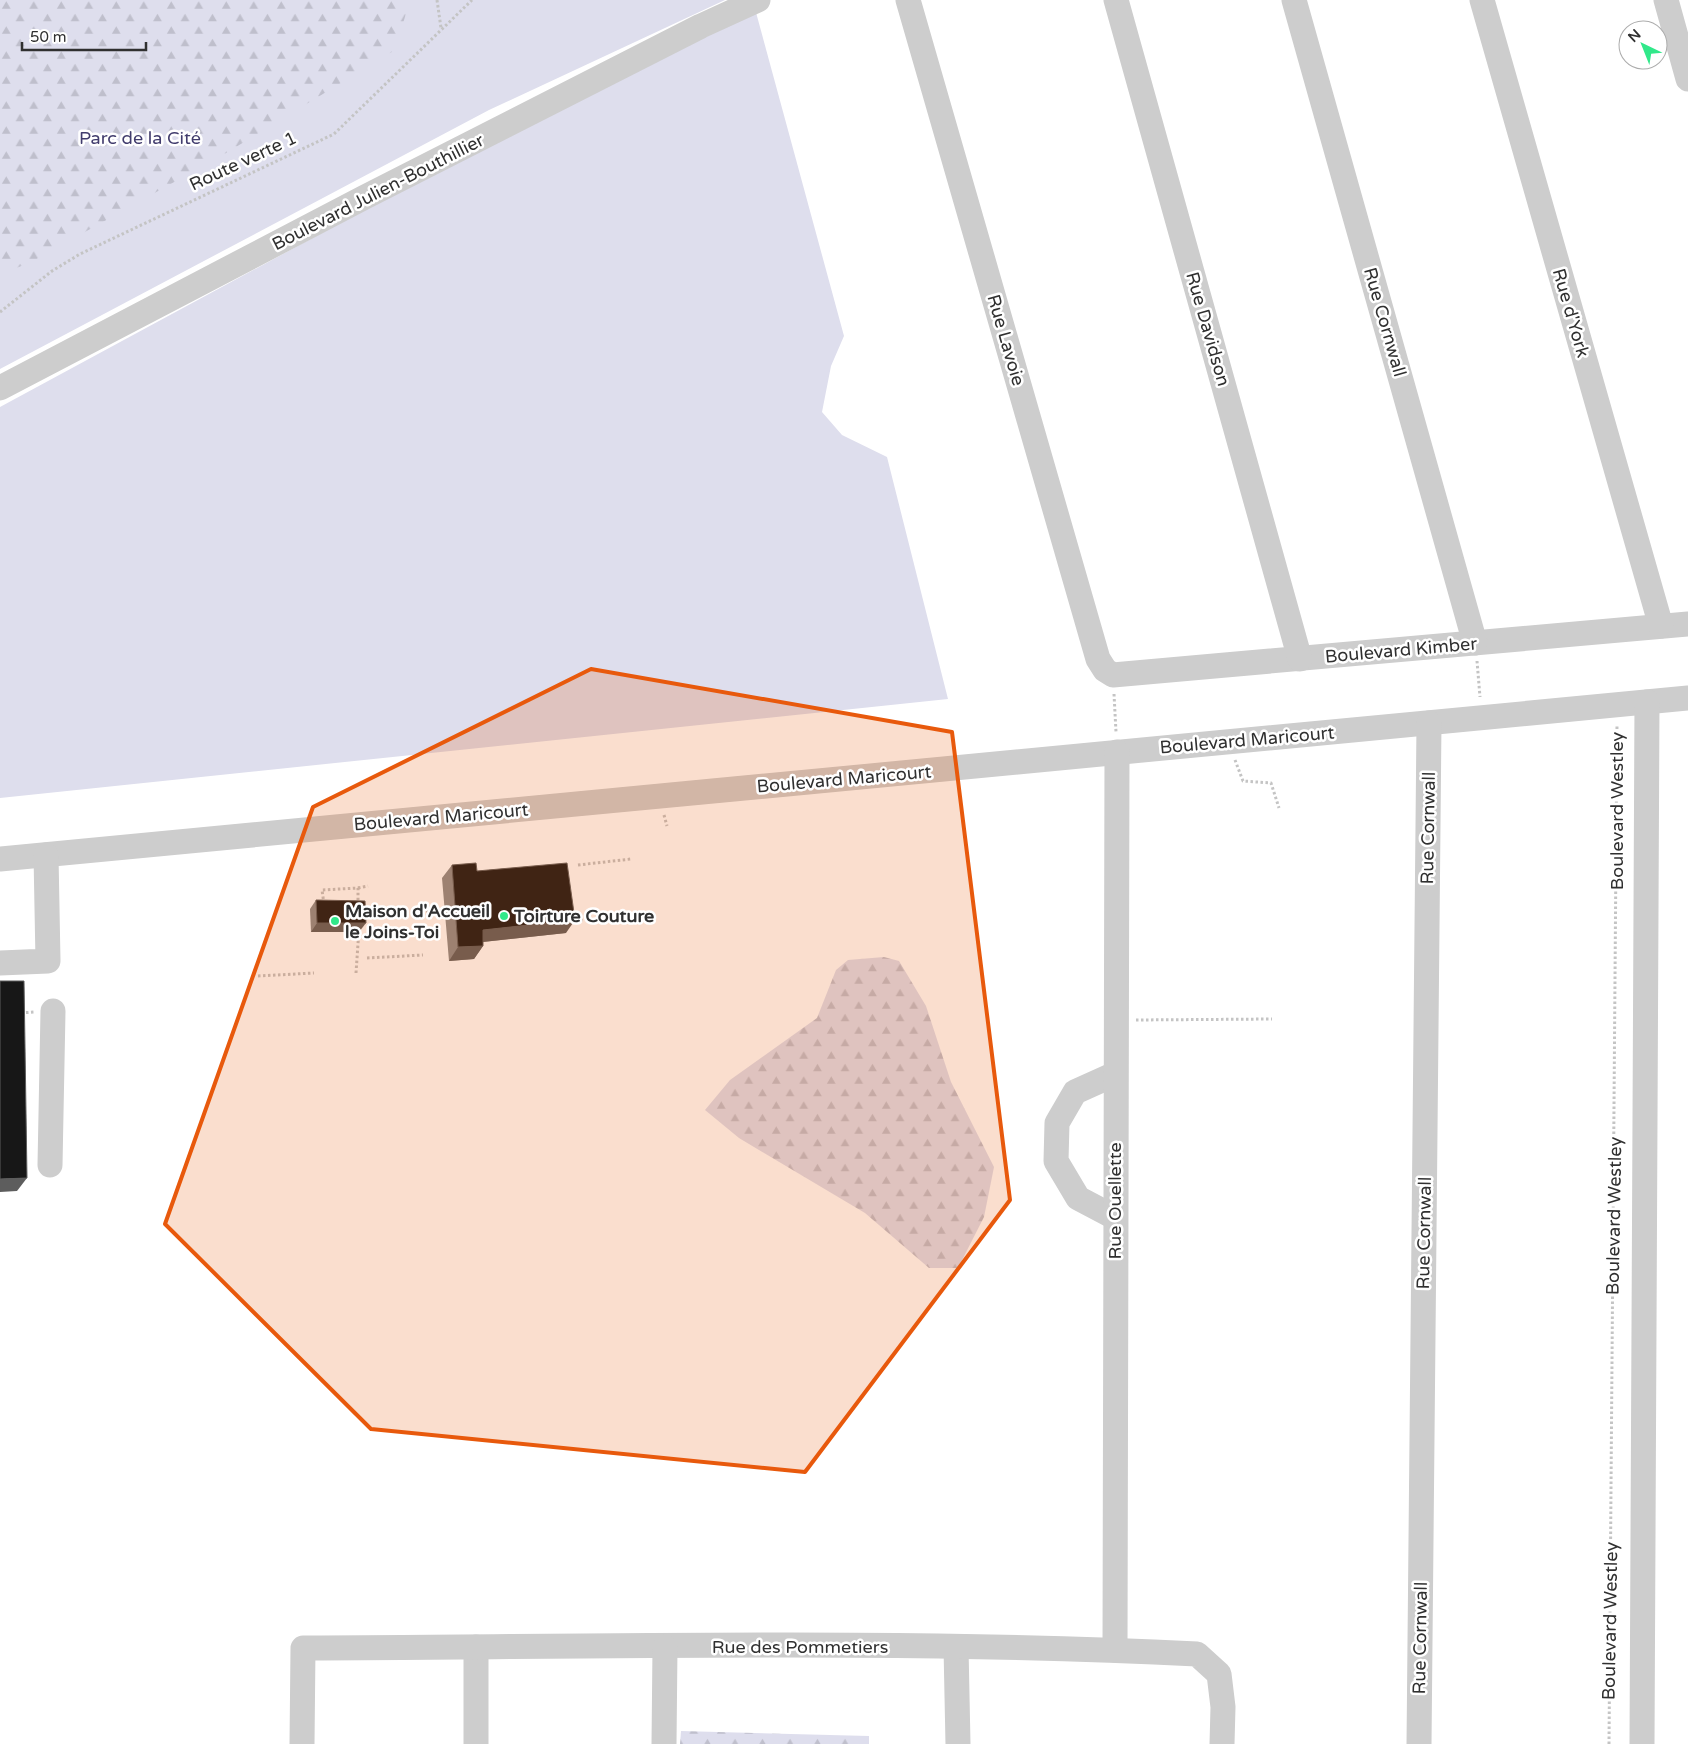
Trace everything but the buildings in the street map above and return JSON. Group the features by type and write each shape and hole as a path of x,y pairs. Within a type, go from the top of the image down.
{"street":[{"name":"Boulevard Julien-Bouthillier","path":"0,388 374,193 758,0"},
{"name":"Rue Lavoie","path":"908,0 1098,659 1114,682"},
{"name":"Rue Davidson","path":"1116,0 1300,659"},
{"name":"Rue Cornwall","path":"1294,0 1476,650"},
{"name":"Rue d'York","path":"1482,0 1661,626"},
{"path":"1666,0 1688,79"},
{"name":"Boulevard Kimber","path":"1114,682 1300,659 1476,650 1688,624"},
{"name":"Boulevard Maricourt","path":"0,859 1688,698"},
{"name":"Boulevard Westley","path":"1642,1744 1647,702"},
{"name":"Rue Cornwall","path":"1419,1744 1428,723"},
{"name":"Rue Ouellette","path":"1115,1650 1114,1217 1117,752"},
{"path":"0,963 48,961 46,855"},
{"path":"50,1165 53,1011"},
{"path":"1114,1217 1078,1198 1056,1161 1057,1123 1075,1092 1115,1074"},
{"path":"664,1744 665,1646"},
{"name":"Rue des Pommetiers","path":"302,1744 303,1648 665,1646 956,1647 1115,1650 1197,1654 1219,1674 1223,1707 1222,1744"},
{"path":"476,1647 476,1744"},
{"path":"956,1647 958,1744"}],"path":[{"path":"437,0 441,28"},
{"name":"Route verte 1","path":"0,312 52,271 80,254 334,134 441,28 472,0"},
{"path":"1476,650 1480,698 1490,697"},
{"path":"1114,682 1115,712 1122,718"},
{"name":"Boulevard Westley","path":"1608,1744 1617,704"},
{"path":"1108,718 1115,712"},
{"path":"1229,742 1243,781 1271,783 1279,808"},
{"path":"578,866 631,859"},
{"path":"325,909 322,890 368,886"},
{"path":"358,888 358,910"},
{"path":"421,911 445,911"},
{"path":"564,920 583,920"},
{"path":"356,973 359,925"},
{"path":"367,958 423,955"},
{"path":"258,976 314,973"},
{"path":"1116,1020 1272,1019"}],"highlighted area":[{"path":"591,669 952,732 1010,1200 805,1472 371,1429 165,1224 313,807"}],"green space":[{"name":"Parc de la Cité","path":"0,0 725,0 489,110 0,369"},
{"path":"0,0 410,0 395,50 226,153 33,261 0,275"},
{"path":"754,5 844,336 831,366 822,412 842,435 887,457 948,699 0,798 0,407 394,194"},
{"path":"884,957 899,961 926,1006 951,1082 994,1167 984,1217 958,1268 929,1268 865,1213 739,1138 705,1110 730,1080 817,1018 836,970 848,960"},
{"path":"681,1731 869,1736 869,1744 680,1744"}],"place":[{"name":"Toirture Couture","path":"504,916"},
{"name":"Maison d'Accueil le Joins-Toi","path":"335,921"}]}
